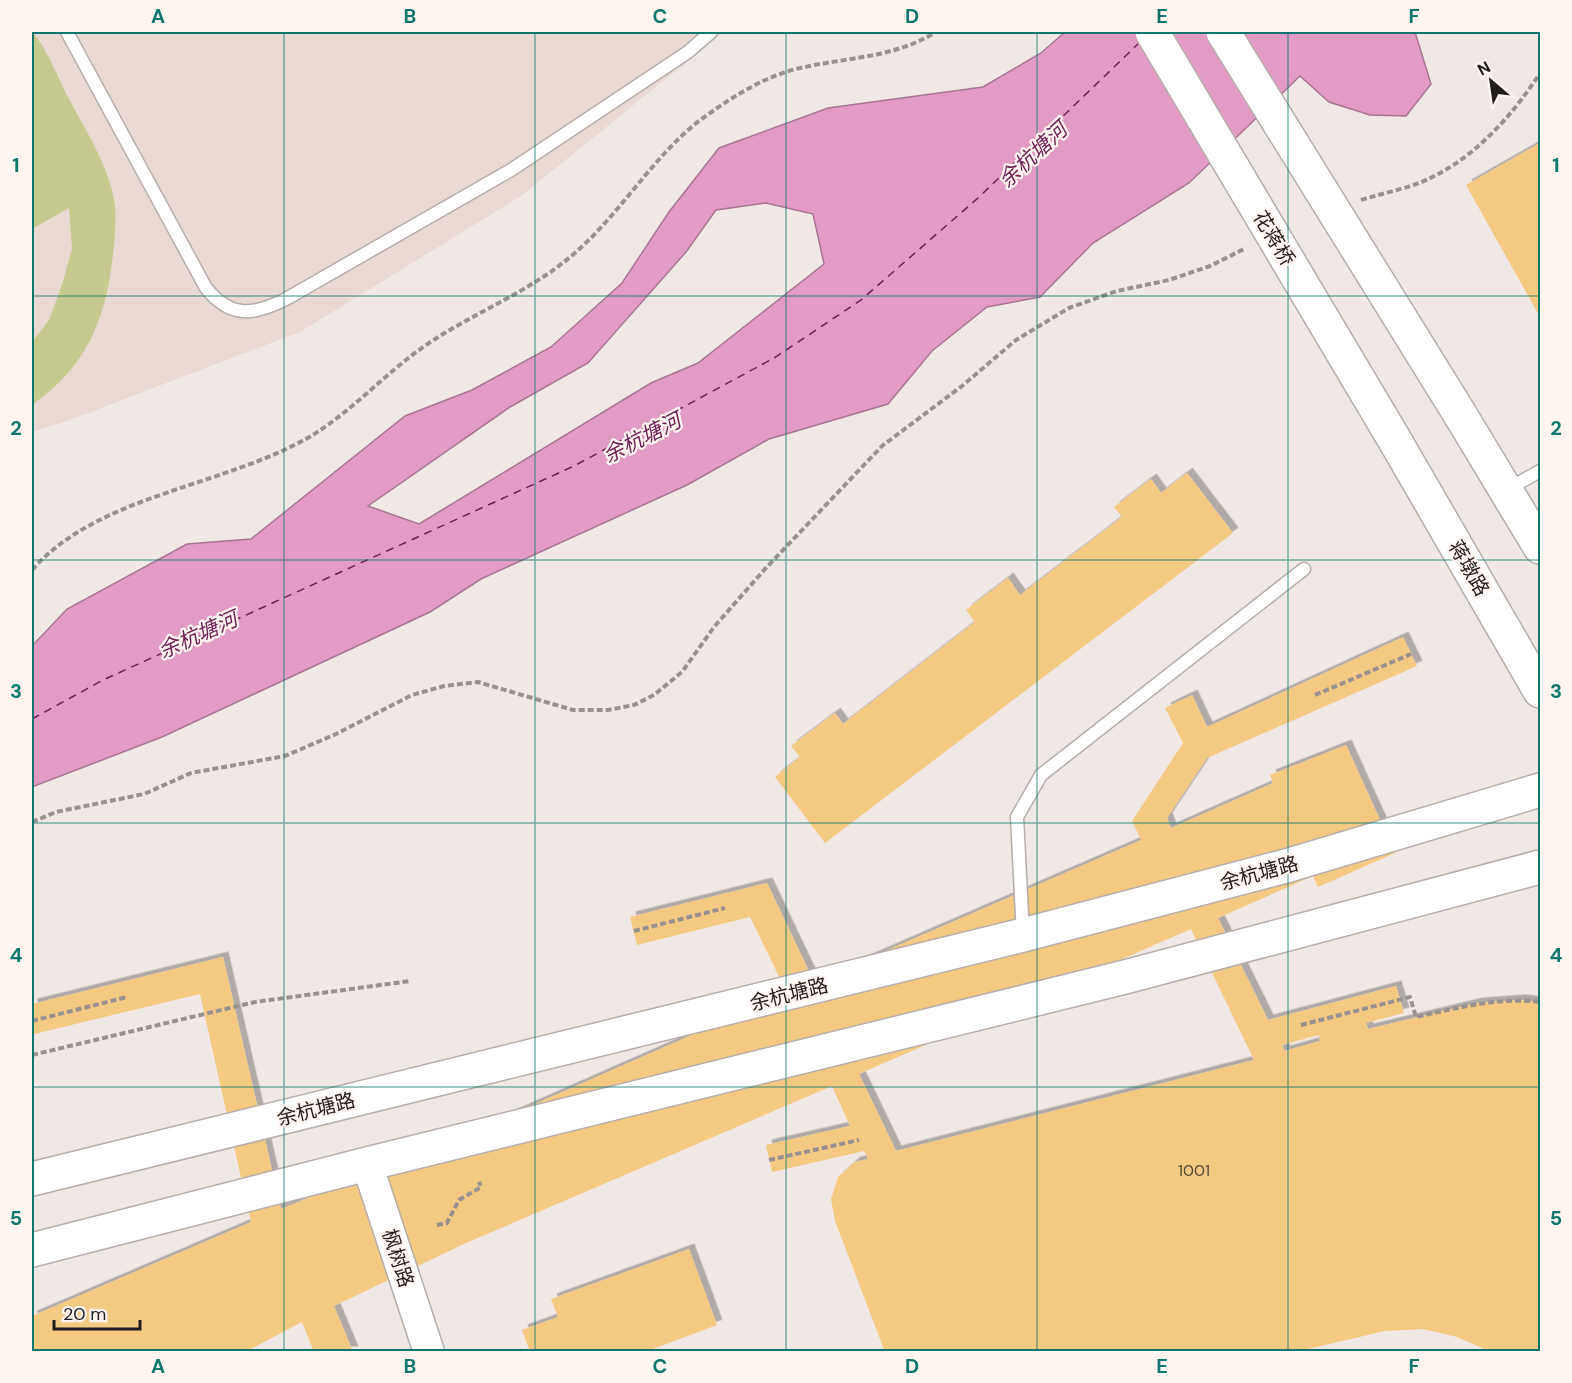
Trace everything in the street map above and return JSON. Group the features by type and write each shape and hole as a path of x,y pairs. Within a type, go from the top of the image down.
{"main road":[{"name":"花蒋桥","path":"1152,32 1397,444"},
{"path":"1223,32 1540,547"},
{"name":"蒋墩路","path":"1397,444 1540,692"},
{"name":"余杭塘路","path":"32,1179 1023,935 1286,866 1540,790"},
{"path":"32,1250 367,1164 1125,977 1540,867"}],"street":[{"name":"枫树路","path":"367,1164 429,1352"}],"lane":[{"path":"67,32 206,288 219,304 239,311 265,309 279,302 511,170 679,58 711,32"},
{"path":"1506,490 1540,471"},
{"path":"1023,935 1017,818 1041,775 1304,569"}],"path":[{"path":"32,570 59,544 91,523 255,464 285,450 332,422 430,342 543,279 609,221 687,130 733,98 776,76 797,69 902,50 936,32"},
{"path":"1357,201 1419,182 1470,155 1528,92 1540,73"},
{"path":"32,822 56,812 144,794 192,772 285,756 336,734 412,695 444,686 478,682 573,710 608,710 644,700 682,672 714,627 765,569 882,446 962,386 1016,340 1070,308 1117,291 1169,280 1200,270 1252,244"},
{"path":"1315,695 1411,654"},
{"path":"634,931 725,908"},
{"path":"32,1055 255,1002 410,981"},
{"path":"32,1021 128,997"},
{"path":"1301,1025 1410,997 1416,1017 1477,1003 1520,1000 1540,1002"},
{"path":"769,1160 859,1140"},
{"path":"437,1225 447,1223 459,1200 481,1187 479,1182"}],"shaded area":[{"path":"32,32 724,32 521,196 300,332 67,421 32,432"}],"green space":[{"path":"32,32 47,55 101,160 111,186 116,219 110,278 99,320 90,340 67,374 32,405 32,342 49,320 72,249 69,208 32,229"}],"water":[{"name":"余杭塘河","path":"1065,32 1415,32 1431,84 1406,116 1370,115 1329,102 1300,76 1189,183 1093,243 1040,297 987,307 932,351 888,404 769,439 687,485 481,579 430,612 162,737 32,787 32,646 67,609 187,544 251,539 405,416 472,390 551,347 622,283 669,212 719,148 828,108 983,87 1041,53","holes":["766,203 813,214 824,264 698,363 651,383 419,524 368,506 510,407 588,363 686,252 716,210"]}],"building":[{"path":"1540,143 1540,317 1466,185"},
{"path":"1187,473 1233,533 825,843 775,777 800,757 791,746 835,713 843,724 975,622 966,610 1008,578 1020,595 1122,517 1114,507 1151,479 1161,493"},
{"path":"1403,637 1417,666 1207,758 1167,818 1171,828 1273,783 1270,775 1346,745 1395,853 1318,887 1313,876 1218,918 1268,1020 1396,986 1404,1013 1366,1023 1368,1029 1477,1003 1520,1000 1540,1002 1540,1352 1491,1352 1457,1337 1423,1329 1385,1331 1295,1352 885,1352 835,1221 831,1199 838,1177 855,1162 868,1159 864,1151 772,1172 766,1145 850,1126 832,1086 466,1243 334,1306 353,1352 314,1352 302,1322 245,1352 32,1352 32,1316 251,1222 200,994 34,1034 32,1004 223,957 281,1209 483,1127 787,993 750,917 637,945 630,917 767,883 814,982 1141,840 1132,821 1183,743 1165,708 1192,695 1207,727","holes":["1191,929 1254,1060 896,1151 859,1074","1319,1035 1320,1041 1285,1051 1282,1045"]},
{"path":"689,1249 717,1325 645,1352 530,1352 522,1330 558,1317 551,1299"}],"ferry route":[{"path":"32,719 103,680 574,466 774,358 861,300 978,198 1139,43"}]}
